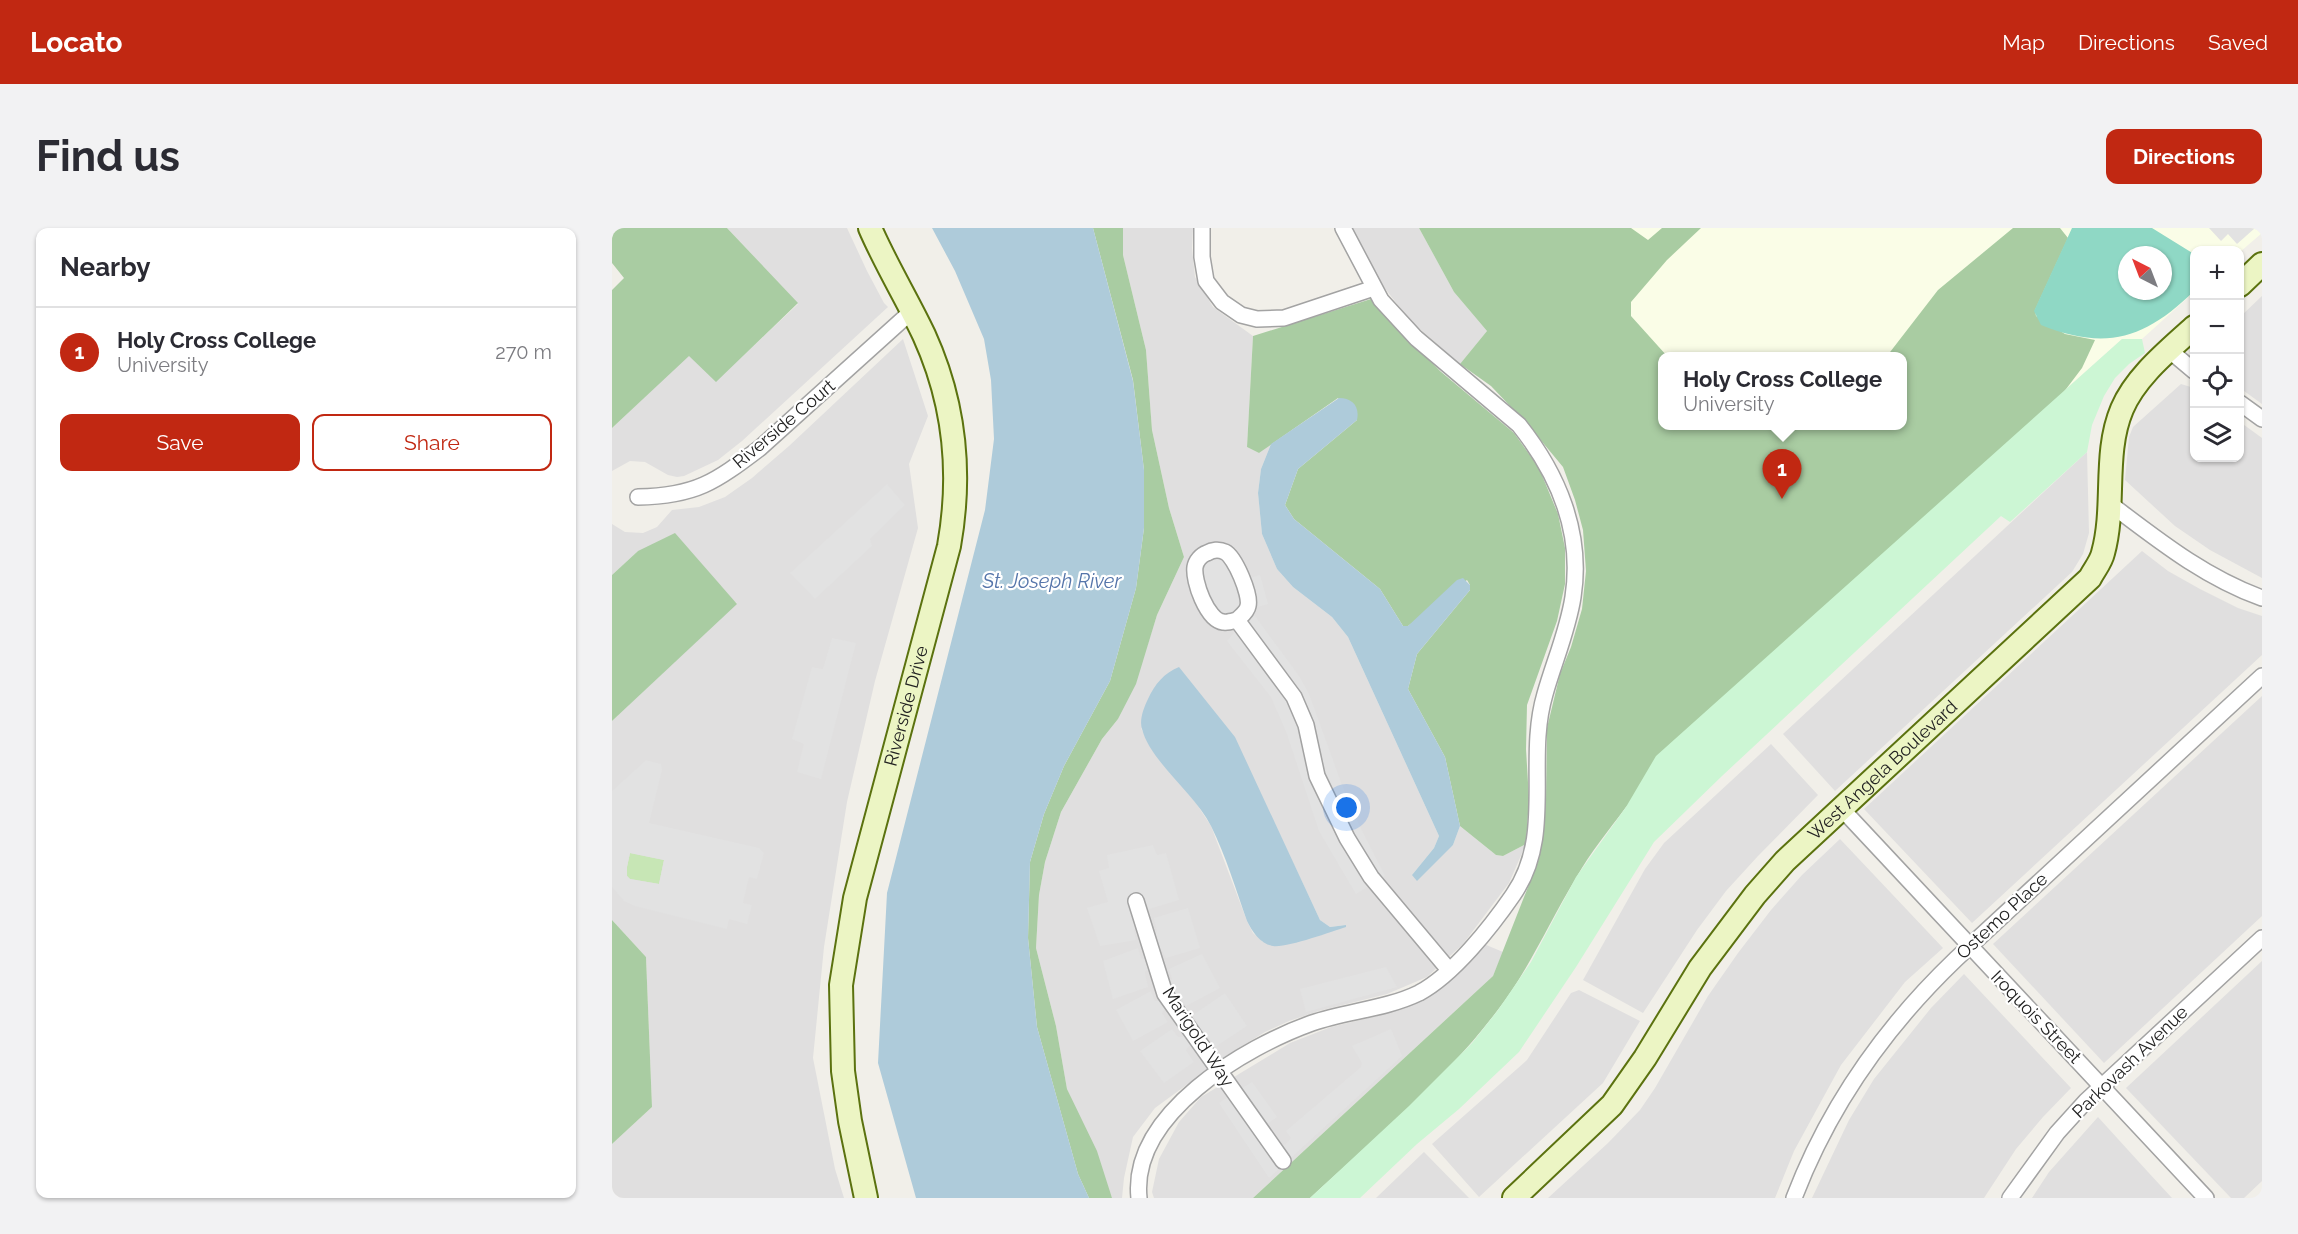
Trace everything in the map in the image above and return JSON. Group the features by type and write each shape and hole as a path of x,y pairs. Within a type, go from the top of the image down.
{"street":[{"name":"Riverside Drive","path":"866,1198 850,1121 843,1071 841,985 855,898 939,586 949,546 956,498 956,457 949,408 934,359 870,228"},
{"path":"1202,228 1202,257 1206,281 1222,302 1241,315 1257,319 1284,318 1374,288"},
{"path":"1139,1198 1141,1171 1146,1151 1159,1127 1176,1107 1220,1072 1288,1032 1345,1014 1398,1002 1434,983 1477,942 1514,894 1526,873 1533,851 1538,818 1537,728 1540,709 1570,613 1575,582 1575,552 1569,517 1562,496 1544,459 1519,424 1416,338 1374,288 1343,228"},
{"path":"2244,281 2262,264"},
{"name":"Riverside Court","path":"638,497 660,497 686,493 706,485 733,468 760,448 912,311"},
{"name":"West Angela Boulevard","path":"1514,1198 1612,1105 1630,1082 1700,968 1723,936 1785,861 2083,586 2103,556 2108,528 2113,439 2122,407 2132,390 2190,331"},
{"path":"2169,350 2190,368"},
{"path":"2244,406 2262,419"},
{"path":"2109,503 2187,562 2211,576 2262,598"},
{"path":"1216,550 1225,552 1232,559 1249,598 1248,609 1237,620 1223,622 1211,616 1203,603 1195,568 1205,553 1216,550"},
{"path":"1237,620 1294,697 1306,725 1317,776 1347,838 1371,878 1449,970"},
{"name":"Ostemo Place","path":"1794,1198 1828,1124 1852,1082 1910,1006 1970,946 2262,676"},
{"name":"Iroquois Street","path":"1842,809 2206,1198"},
{"name":"Marigold Way","path":"1136,901 1165,993 1283,1161"},
{"name":"Parkovash Avenue","path":"2010,1198 2057,1133 2102,1086 2262,938"}],"shaded area":[{"path":"727,228 847,228 867,271 888,307 742,441 718,460 677,477 668,475 645,462 630,461 612,471 612,428 689,355 716,381 798,304"},
{"path":"1123,228 1193,228 1192,248 1195,277 1213,307 1253,336 1247,447 1259,453 1271,444 1261,469 1258,493 1262,534 1277,569 1293,587 1332,617 1348,637 1439,836 1434,848 1412,875 1453,845 1460,826 1496,855 1503,856 1526,844 1509,883 1463,944 1427,977 1387,994 1319,1011 1265,1032 1226,1056 1155,1108 1133,1137 1122,1198 1112,1198 1067,1089 1056,1026 1036,948 1039,895 1045,862 1061,812 1102,739 1118,719 1135,684 1157,615 1184,557 1169,508 1152,430 1146,350 1123,255","holes":["1141,728 1274,822 1320,920 1330,927 1346,925 1263,942 1253,933 1211,826 1196,803 1150,746"]},
{"path":"1349,228 1419,228 1454,292 1487,331 1460,364 1413,323 1397,304 1377,278"},
{"path":"1478,228 2262,228 2262,233 2244,249 2244,246 2190,246 2190,296 2142,339 2122,339 1934,507 1648,599"},
{"path":"2209,228 2255,228 2237,244 2228,234 2221,241"},
{"path":"2262,296 2262,404 2244,391 2244,313"},
{"path":"903,339 928,416 909,464 918,528 875,681 847,802 824,947 813,1058 835,1169 844,1198 612,1198 612,1144 652,1107 646,957 612,920 612,721 737,603 638,551 612,575 612,524 625,532 643,533 657,527 672,510 699,507 725,497 752,478 789,446"},
{"path":"2181,384 2190,387 2190,462 2244,462 2244,425 2262,438 2262,578 2210,550 2175,526 2125,480 2129,437 2133,427"},
{"path":"2087,452 2089,533 2083,554 2072,572 1835,791 1783,734"},
{"path":"887,484 905,505 870,539 872,546 815,599 790,573"},
{"path":"1207,546 1250,578 1260,575 1268,604 1254,608 1252,612 1299,676 1309,694 1350,807 1385,876 1356,894 1319,831 1287,734 1271,697 1227,641 1234,633 1233,629 1213,624 1190,563"},
{"path":"2142,551 2168,571 2200,589 2238,608 2262,616 2262,655 1972,923 1864,809"},
{"path":"832,638 856,643 821,779 797,772 804,744 792,739 812,667 823,669"},
{"path":"2262,696 2262,916 2104,1063 1993,944"},
{"path":"1771,744 1818,795 1726,891 1697,930 1643,1013 1583,980 1645,869 1664,843"},
{"path":"646,760 661,764 662,770 649,823 759,848 764,853 757,879 749,877 743,903 752,905 747,924 729,919 727,929 635,906 624,901 612,887 612,791","holes":["630,853 664,860 659,884 630,879 627,876"]},
{"path":"1840,839 1943,948 1905,982 1841,1065 1794,1151 1775,1198 1548,1198 1640,1110 1708,996 1738,953 1802,875"},
{"path":"1153,845 1157,855 1166,853 1179,900 1149,909 1147,913 1154,935 1157,932 1154,918 1188,908 1200,948 1166,958 1162,950 1158,950 1168,982 1172,979 1169,969 1202,954 1220,988 1186,1006 1179,994 1175,995 1193,1027 1198,1023 1193,1015 1225,993 1247,1026 1215,1047 1207,1036 1204,1036 1186,1050 1194,1062 1164,1083 1140,1051 1172,1029 1178,1037 1183,1037 1183,1034 1165,1009 1162,1013 1168,1022 1133,1041 1116,1010 1151,991 1155,1001 1160,1001 1150,971 1146,970 1145,973 1148,987 1113,999 1103,961 1138,948 1141,958 1147,957 1137,927 1134,930 1136,940 1100,946 1087,908 1108,902 1099,871 1109,868 1107,855"},
{"path":"1484,944 1503,952 1493,976 1253,1198 1154,1198 1152,1192 1159,1159 1179,1122 1201,1097 1290,1043 1331,1027 1381,1015 1433,994"},
{"path":"2262,961 2262,1181 2244,1198 2231,1198 2126,1088"},
{"path":"1386,967 1397,987 1306,1012 1300,989"},
{"path":"1964,974 2071,1088 2016,1149 1984,1198 1812,1198 1849,1120 1874,1079 1931,1008"},
{"path":"1579,990 1640,1021 1603,1083 1479,1197 1432,1144 1527,1060 1571,993"},
{"path":"1391,1029 1402,1056 1269,1178 1219,1103 1252,1082 1277,1117 1267,1124 1285,1145 1291,1138 1286,1131 1361,1067 1362,1063 1352,1046"},
{"path":"2098,1117 2172,1198 2032,1198 2049,1172"},
{"path":"1424,1152 1469,1198 1376,1198"}],"green space":[{"path":"612,228 727,228 798,303 716,382 689,356 612,428 612,290 624,278 612,263"},
{"path":"1093,228 1123,228 1123,255 1146,350 1152,430 1169,508 1184,557 1157,615 1136,684 1118,719 1102,739 1061,812 1045,862 1039,895 1036,948 1056,1026 1067,1089 1097,1151 1112,1198 1089,1198 1078,1174 1037,1027 1028,938 1030,862 1044,814 1064,766 1110,681 1136,588 1144,528 1144,470 1133,380"},
{"path":"1419,228 1631,228 1648,240 1662,228 1701,228 1667,260 1631,302 1631,316 1663,352 1658,352 1658,430 1907,430 1907,352 1890,352 1938,290 2013,228 2060,228 2068,238 2035,310 2036,316 2065,334 2095,340 2082,368 2032,434 1626,807 1581,869 1529,963 1497,1011 1431,1085 1310,1198 1253,1198 1493,976 1539,859 1546,800 1547,728 1560,674 1582,609 1586,571 1583,530 1563,467 1529,426 1491,386 1460,364 1487,331 1454,292"},
{"path":"2072,228 2152,228 2190,252 2190,295 2159,320 2141,330 2124,336 2085,337 2041,325 2034,311"},
{"path":"1371,299 1440,371 1514,433 1539,468 1558,514 1565,548 1565,584 1557,621 1527,705 1526,749 1529,799 1526,844 1503,856 1496,855 1460,826 1445,757 1408,689 1417,654 1470,590 1467,580 1408,626 1403,626 1380,589 1294,519 1285,505 1298,469 1357,420 1338,398 1259,453 1247,447 1253,336"},
{"path":"2122,339 2142,339 2145,353 2115,378 2104,396 2092,425 2087,452 2010,522 2001,516 1654,842 1576,967 1519,1052 1360,1198 1310,1198 1409,1106 1472,1043 1498,1010 1531,962 1576,877 1626,807 1656,756"},
{"path":"675,533 737,604 612,721 612,575 638,551"},
{"path":"630,853 664,860 659,884 630,879 627,876"},
{"path":"612,920 646,957 652,1107 612,1144"}],"water":[{"name":"St. Joseph River","path":"932,228 1093,228 1133,381 1144,470 1144,528 1136,588 1110,681 1064,766 1044,814 1030,862 1028,938 1037,1027 1078,1174 1089,1198 916,1198 878,1063 887,893 985,510 994,439 991,380 984,339 955,271"},
{"path":"1339,398 1348,399 1354,404 1358,415 1357,420 1298,469 1285,505 1294,519 1380,589 1403,626 1408,626 1457,580 1463,578 1470,585 1470,590 1417,654 1408,689 1445,757 1460,826 1453,845 1417,881 1412,875 1434,848 1439,836 1348,637 1332,617 1293,587 1277,569 1262,534 1258,493 1261,469 1271,444"},
{"path":"1179,667 1235,737 1320,920 1330,927 1346,925 1346,927 1280,946 1264,943 1251,929 1211,826 1195,802 1154,753 1142,729 1142,714 1146,702 1160,680"}],"place":[{"name":"Holy Cross College","path":"1782,499"}]}
